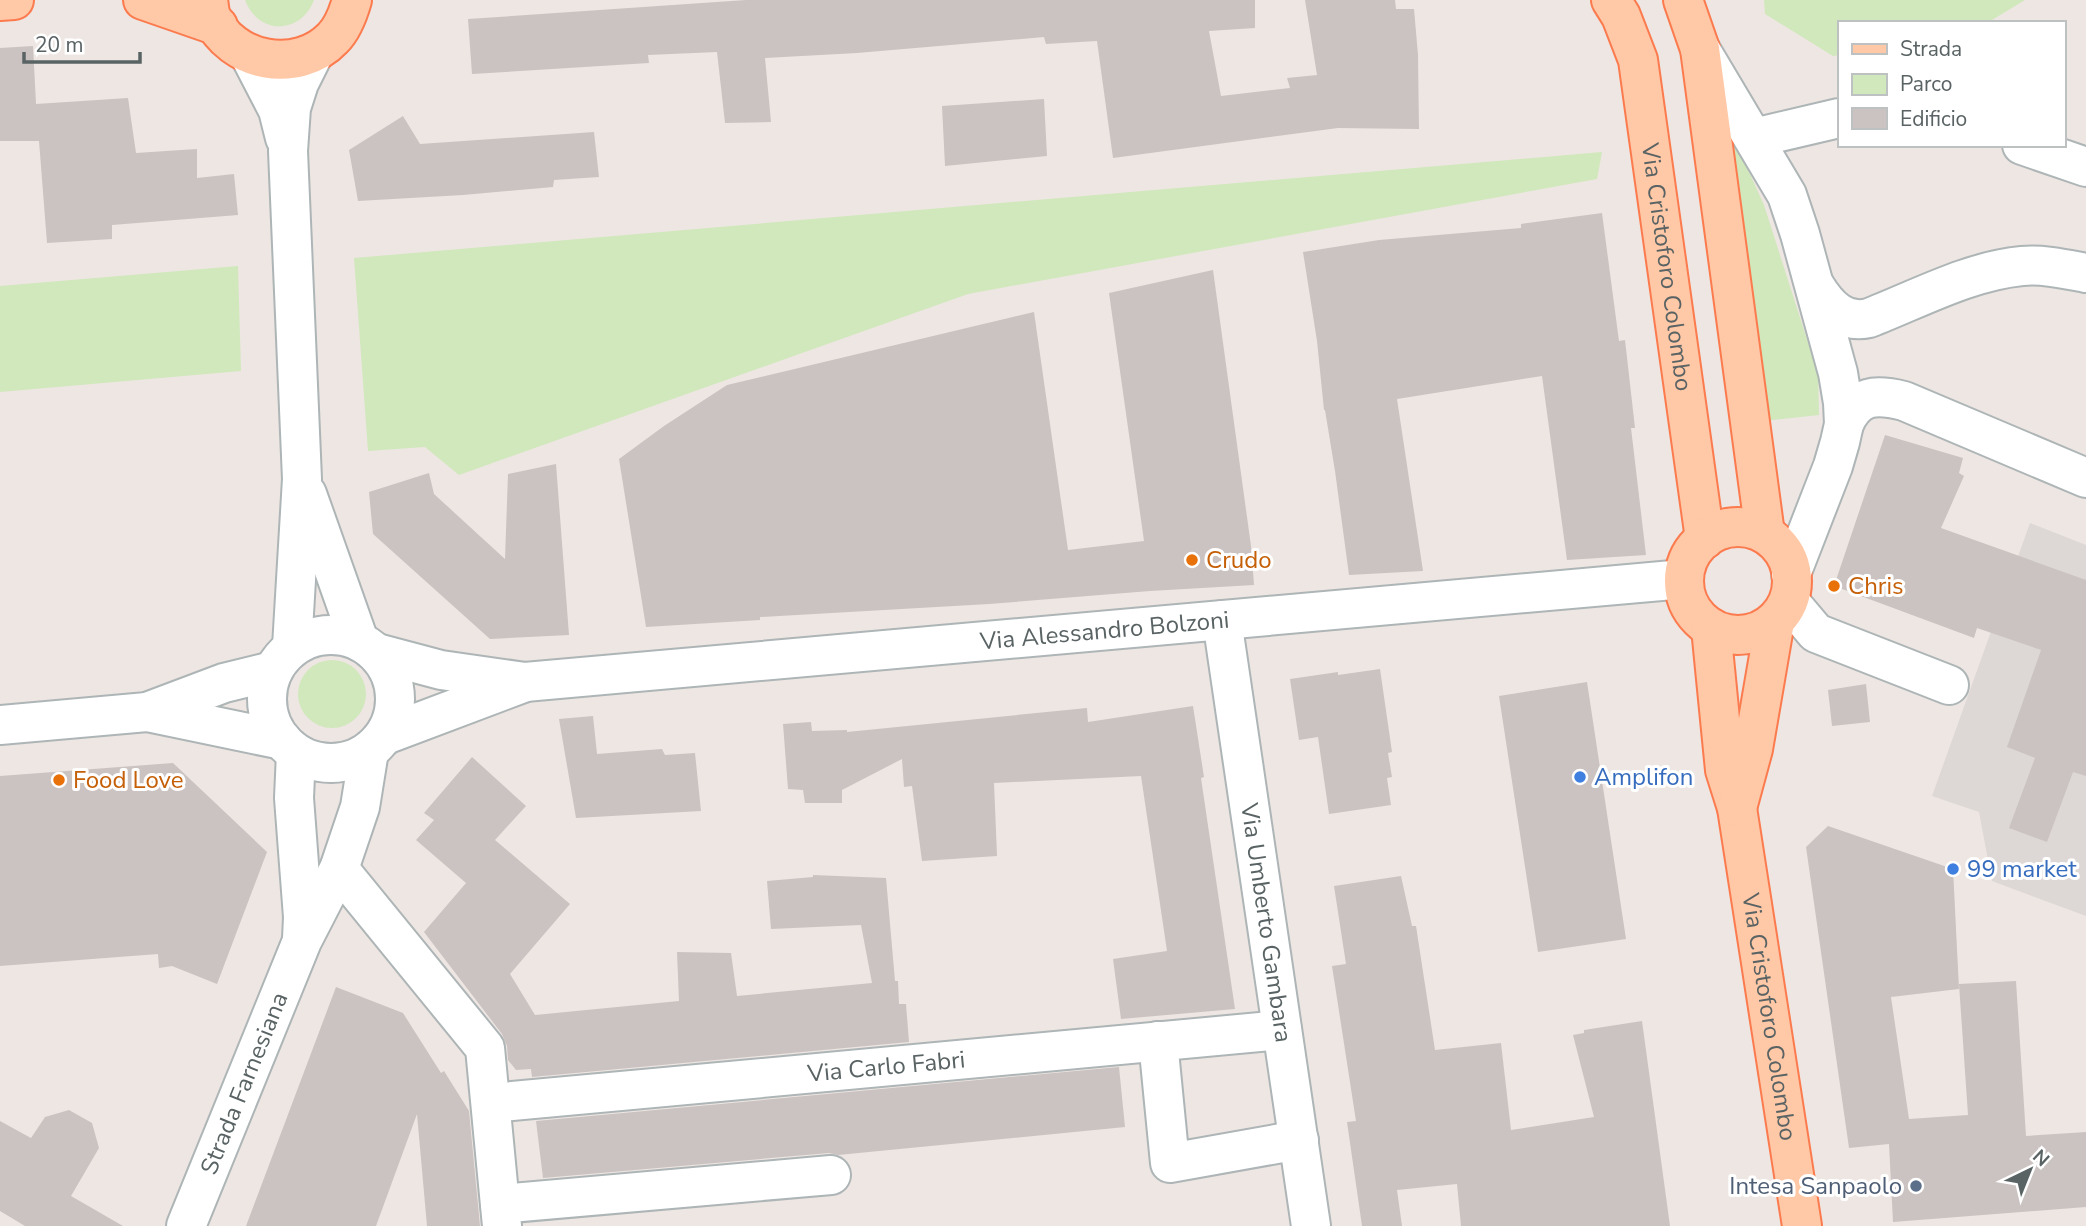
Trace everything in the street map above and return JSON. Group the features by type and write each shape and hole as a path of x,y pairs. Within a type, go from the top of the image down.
{"main road":[{"path":"0,1 13,0"},
{"path":"143,0 213,13 225,36 249,54 266,60 291,60 314,53 333,38 358,4"},
{"name":"Via Cristoforo Colombo","path":"1611,0 1621,16 1638,60 1705,538"},
{"path":"1683,0 1700,49 1765,534"},
{"path":"1734,527 1750,528 1765,534 1783,551 1785,599 1760,631 1744,635 1727,634 1711,628 1699,619 1690,607 1685,593 1687,564 1694,550 1705,538 1734,527"},
{"name":"Via Cristoforo Colombo","path":"1737,808 1753,750 1785,599"},
{"name":"Via Cristoforo Colombo","path":"1711,628 1725,770 1737,808 1802,1226"}],"street":[{"path":"1700,49 1787,195 1838,373 1844,424"},
{"path":"289,746 272,724 267,707 267,689 282,659 302,479 288,151 290,108 314,53"},
{"path":"249,54 278,110 288,151"},
{"path":"1754,138 1838,118"},
{"path":"2028,147 2086,167"},
{"path":"1814,284 1827,304 1857,321 1987,273 2032,266 2086,273"},
{"path":"1949,685 1816,633 1785,599 1833,466 1848,414 1866,398 1884,396 1905,401 2086,478"},
{"path":"148,712 289,746 314,761 332,764 352,760 377,743 394,715 396,693 390,672 368,647 302,479"},
{"name":"Via Alessandro Bolzoni","path":"368,647 441,670 525,682 1684,579"},
{"name":"Via Umberto Gambara","path":"1222,620 1311,1226"},
{"path":"0,725 148,712 282,659 307,639 324,635 342,635 368,647"},
{"name":"Via Alessandro Bolzoni","path":"377,743 525,682"},
{"name":"Strada Farnesiana","path":"186,1226 302,942 340,869 377,743"},
{"name":"Strada Farnesiana","path":"289,746 303,917 302,942"},
{"path":"340,869 485,1048 501,1215 831,1175"},
{"name":"Via Carlo Fabri","path":"491,1103 1282,1030"},
{"path":"1158,1041 1170,1163 1299,1140"}],"shaded area":[{"path":"2030,523 2086,545 2086,916 1992,881 1979,812 1932,796"}],"green space":[{"path":"245,0 314,0 300,20 280,26 259,20"},
{"path":"1764,0 2025,0 1990,21 1838,21 1838,55 1833,56 1765,14"},
{"path":"1729,135 1764,205 1818,374 1819,415 1763,421"},
{"path":"1602,152 1597,179 968,294 459,475 425,447 368,451 354,258"},
{"path":"238,266 241,371 0,392 0,286"},
{"path":"325,660 339,660 351,665 361,675 366,694 361,713 351,723 339,728 325,728 313,723 303,713 298,701 298,687 303,675 313,665"}],"building":[{"path":"746,0 1255,0 1255,28 1209,31 1221,96 1290,88 1287,78 1317,75 1305,0 1395,0 1396,9 1414,9 1419,129 1338,128 1113,158 1097,41 1046,44 1044,37 765,58 771,122 725,123 717,52 648,55 649,63 472,74 468,19"},
{"path":"33,46 36,104 128,98 136,153 197,149 197,178 234,174 238,215 112,225 112,239 47,243 39,141 0,141 0,48"},
{"path":"1044,99 1047,156 945,166 942,106"},
{"path":"403,116 420,144 594,132 599,177 554,180 553,187 358,201 349,150"},
{"path":"1602,213 1619,341 1625,340 1635,428 1631,428 1646,555 1567,560 1542,376 1397,399 1423,571 1349,575 1303,252 1379,240 1521,228 1521,224"},
{"path":"1213,270 1254,585 760,617 760,620 646,627 619,459 727,385 1034,312 1068,550 1144,541 1109,293"},
{"path":"1885,435 1963,458 1959,473 1964,476 1941,528 2086,580 2086,776 2073,772 2047,842 2009,828 2035,758 2007,747 2041,650 1977,628 1974,638 1834,586"},
{"path":"556,464 569,635 490,639 373,534 369,492 429,473 434,494 505,559 508,474"},
{"path":"1380,669 1392,752 1388,753 1392,777 1387,778 1391,805 1329,814 1318,737 1299,740 1290,679"},
{"path":"1587,682 1626,939 1538,952 1499,696"},
{"path":"1866,684 1870,722 1832,726 1828,690"},
{"path":"1193,706 1235,1009 1121,1019 1113,959 1167,951 1141,776 994,783 997,856 922,861 912,786 904,787 902,759 842,790 842,803 805,803 803,790 788,789 783,724 811,722 812,731 847,732 1087,708 1088,722"},
{"path":"593,716 597,754 662,749 665,755 695,753 701,811 576,818 559,719"},
{"path":"472,757 526,806 495,840 570,904 510,974 535,1015 679,1001 677,952 731,953 737,996 872,983 861,925 771,929 767,881 813,875 886,878 895,981 898,981 899,1004 906,1004 909,1042 532,1077 531,1069 516,1070 508,1060 507,1046 502,1034 424,932 466,883 416,840 434,820 424,813"},
{"path":"173,763 267,852 217,984 172,966 159,968 158,954 0,966 0,776"},
{"path":"1828,826 1953,869 1959,989 1891,997 1909,1119 1968,1115 1959,984 2016,981 2026,1136 2086,1132 2086,1207 1893,1222 1889,1144 1849,1148 1806,847"},
{"path":"1401,876 1412,926 1416,926 1435,1050 1501,1043 1511,1130 1594,1117 1573,1035 1584,1033 1584,1030 1642,1021 1670,1226 1461,1226 1457,1184 1397,1190 1402,1226 1362,1226 1347,1122 1356,1121 1332,966 1346,964 1334,886"},
{"path":"336,987 403,1013 469,1111 480,1226 427,1226 417,1114 376,1226 246,1226"},
{"path":"1119,1067 1125,1127 838,1155 829,1153 543,1178 536,1121"},
{"path":"69,1110 92,1123 99,1148 71,1196 123,1226 25,1226 0,1211 0,1121 31,1138 45,1117"}],"place":[{"name":"Crudo","path":"1192,560"},
{"name":"Chris","path":"1834,586"},
{"name":"Amplifon","path":"1580,777"},
{"name":"Food Love","path":"59,780"},
{"name":"99 market","path":"1953,869"},
{"name":"Intesa Sanpaolo","path":"1916,1186"}]}
